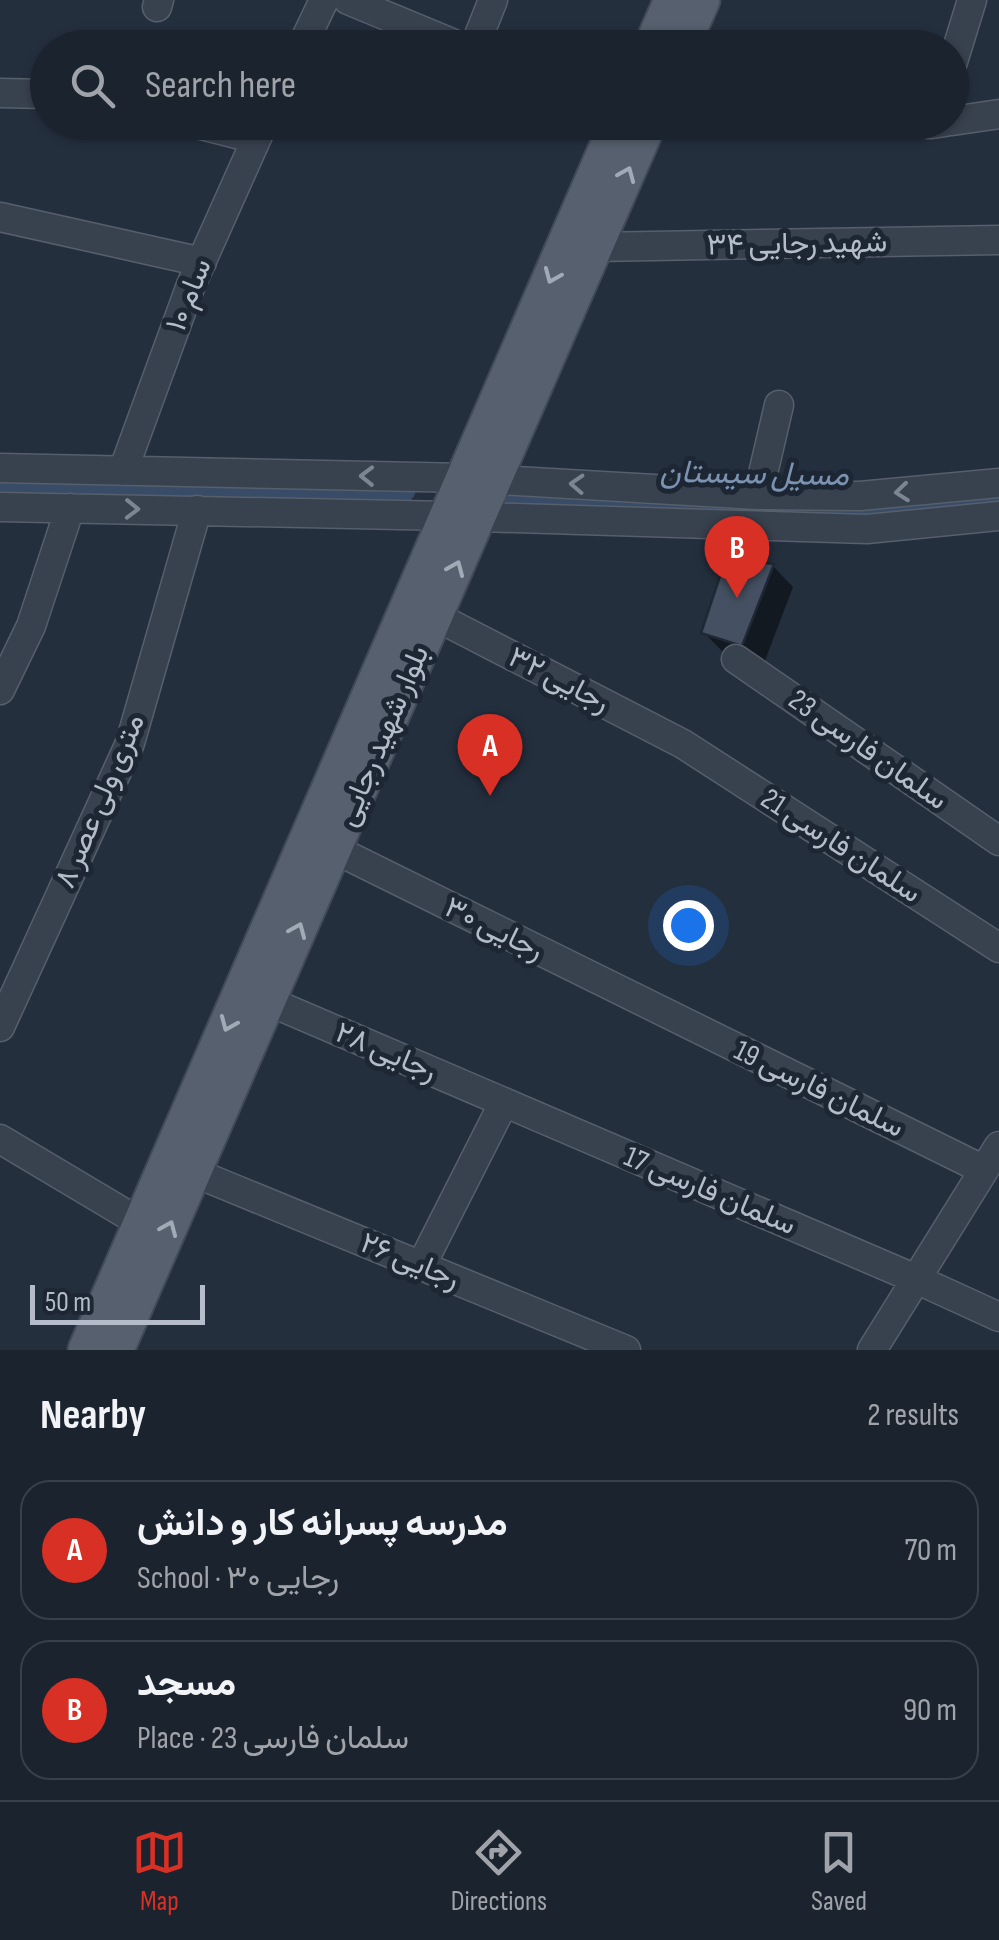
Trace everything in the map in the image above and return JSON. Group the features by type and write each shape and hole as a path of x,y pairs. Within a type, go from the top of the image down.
{"main road":[{"path":"659,30 672,0"},
{"path":"688,30 702,0"},
{"name":"بلوار شهید رجایی","path":"86,1350 464,516 611,140"},
{"name":"بلوار شهید رجایی","path":"480,479 595,247 641,140"},
{"name":"بلوار شهید رجایی","path":"116,1350 435,616 464,516"}],"street":[{"path":"309,30 324,0"},
{"path":"348,0 420,30"},
{"path":"481,30 493,0"},
{"path":"963,30 972,0"},
{"path":"0,92 30,93"},
{"path":"969,119 999,114"},
{"name":"سام ۱۰","path":"124,471 202,262 256,140"},
{"path":"0,217 202,262"},
{"name":"شهید رجایی ۳۴","path":"595,247 999,240"},
{"path":"743,526 778,405"},
{"path":"0,468 480,479 860,496 999,483"},
{"path":"0,506 868,529 999,516"},
{"path":"0,690 30,626 70,508"},
{"name":"۸ متری ولی عصر","path":"0,1027 130,743 197,510"},
{"name":"رجایی ۳۲","path":"435,616 682,744"},
{"name":"سلمان فارسی 23","path":"736,659 999,841"},
{"name":"سلمان فارسی 21","path":"682,744 999,948"},
{"name":"رجایی ۳۰","path":"334,849 654,1008"},
{"name":"رجایی ۲۸","path":"268,1001 504,1102"},
{"name":"سلمان فارسی 19","path":"654,1008 992,1158"},
{"path":"422,1266 504,1102"},
{"name":"سلمان فارسی 17","path":"504,1102 999,1317"},
{"path":"0,1139 141,1223"},
{"path":"872,1350 992,1158"},
{"name":"رجایی ۲۶","path":"194,1172 422,1266 559,1337 626,1350"}],"building":[{"path":"726,558 774,564 742,646 701,633"}],"waterway":[{"path":"0,487 403,490"},
{"name":"مسیل سیستان","path":"509,499 769,512 867,512 999,502"}],"place":[{"name":"مسجد","path":"737,598"},
{"name":"مدرسه پسرانه کار و دانش","path":"490,796"}]}
